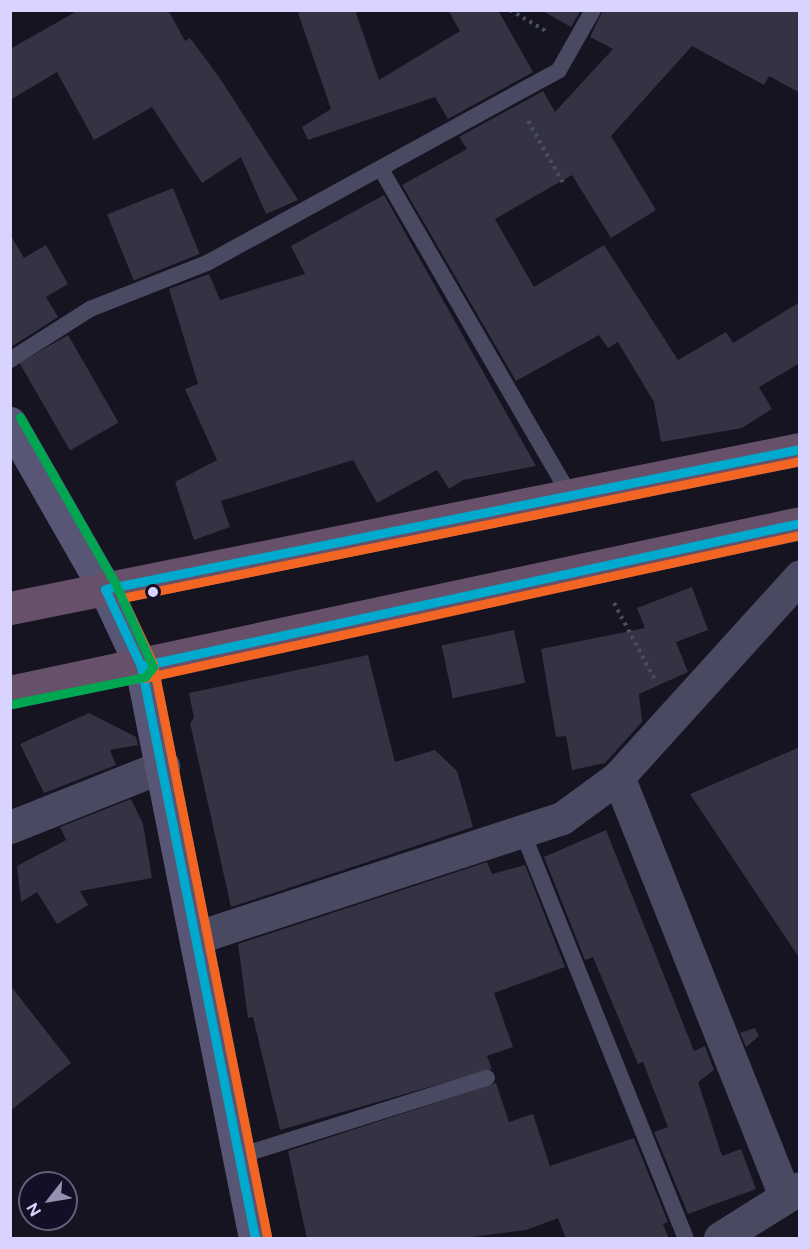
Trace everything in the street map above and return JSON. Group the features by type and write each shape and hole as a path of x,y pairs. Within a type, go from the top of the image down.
{"highway":[{"path":"10,608 569,493 800,449"},
{"path":"10,692 141,666 800,523"}],"street":[{"path":"10,423 105,589 141,666 198,937 255,1239"},
{"path":"198,937 562,818 618,777 800,576"},
{"path":"10,827 163,766"},
{"path":"618,777 792,1192 720,1239"}],"lane":[{"path":"10,360 90,309 207,263 382,171 560,70 593,10"},
{"path":"382,171 569,493"},
{"path":"522,831 686,1239"},
{"path":"239,1156 487,1078"}],"path":[{"path":"510,10 573,46"},
{"path":"514,96 565,186"},
{"path":"596,568 674,716"}],"building":[{"path":"79,10 168,10 185,41 190,38 219,77 298,200 266,214 241,157 202,183 152,107 94,140 57,72 10,100 10,49"},
{"path":"297,10 355,10 379,80 460,31 448,10 498,10 533,72 448,119 435,97 308,140 302,127 331,109"},
{"path":"541,10 581,10 571,27"},
{"path":"603,10 800,10 800,93 769,76 764,85 692,46 611,136 656,210 611,238 572,175 495,219 534,287 604,245 678,360 726,332 733,343 800,302 800,363 759,387 772,409 742,428 661,442 654,402 618,342 608,348 599,335 516,381 402,185 467,149 459,137 543,91 555,112 613,49 590,37"},
{"path":"173,188 200,254 134,280 107,215"},
{"path":"384,195 536,466 463,480 449,489 437,470 377,503 353,460 221,501 230,527 194,540 175,482 217,460 185,389 198,384 169,289 209,274 220,300 305,274 291,246"},
{"path":"10,234 24,258 46,245 68,284 46,297 58,317 11,347"},
{"path":"68,335 118,422 70,450 20,363"},
{"path":"692,587 708,630 676,642 688,672 639,694 642,722 605,763 572,770 566,736 556,737 541,649 645,628 637,608"},
{"path":"514,630 525,683 453,698 442,645"},
{"path":"368,655 395,762 435,750 457,771 473,827 231,907 190,723 194,718 189,693"},
{"path":"89,713 136,737 138,745 110,750 116,765 44,793 20,744"},
{"path":"800,747 800,959 690,794"},
{"path":"131,799 143,824 152,878 80,891 88,905 57,924 37,892 21,902 17,866 66,840 60,827"},
{"path":"606,830 694,1051 705,1046 714,1070 698,1082 722,1156 741,1149 756,1189 688,1214 654,1132 668,1127 643,1062 638,1064 593,957 585,960 544,857"},
{"path":"487,862 492,874 525,865 565,967 494,993 513,1047 487,1056 492,1069 280,1130 253,1017 248,1018 238,944"},
{"path":"10,985 71,1063 10,1111"},
{"path":"755,1028 759,1036 746,1047 740,1033"},
{"path":"496,1083 509,1122 533,1114 550,1166 634,1138 668,1222 663,1224 669,1239 566,1239 558,1218 526,1230 456,1239 307,1239 288,1151"}],"transit line":[{"path":"12,704 145,677 153,667 115,583 20,417"},
{"path":"255,1238 141,666 105,589 800,449"},
{"path":"267,1236 153,664 122,598 800,461"},
{"path":"141,666 800,523"},
{"path":"144,678 800,535"}]}
